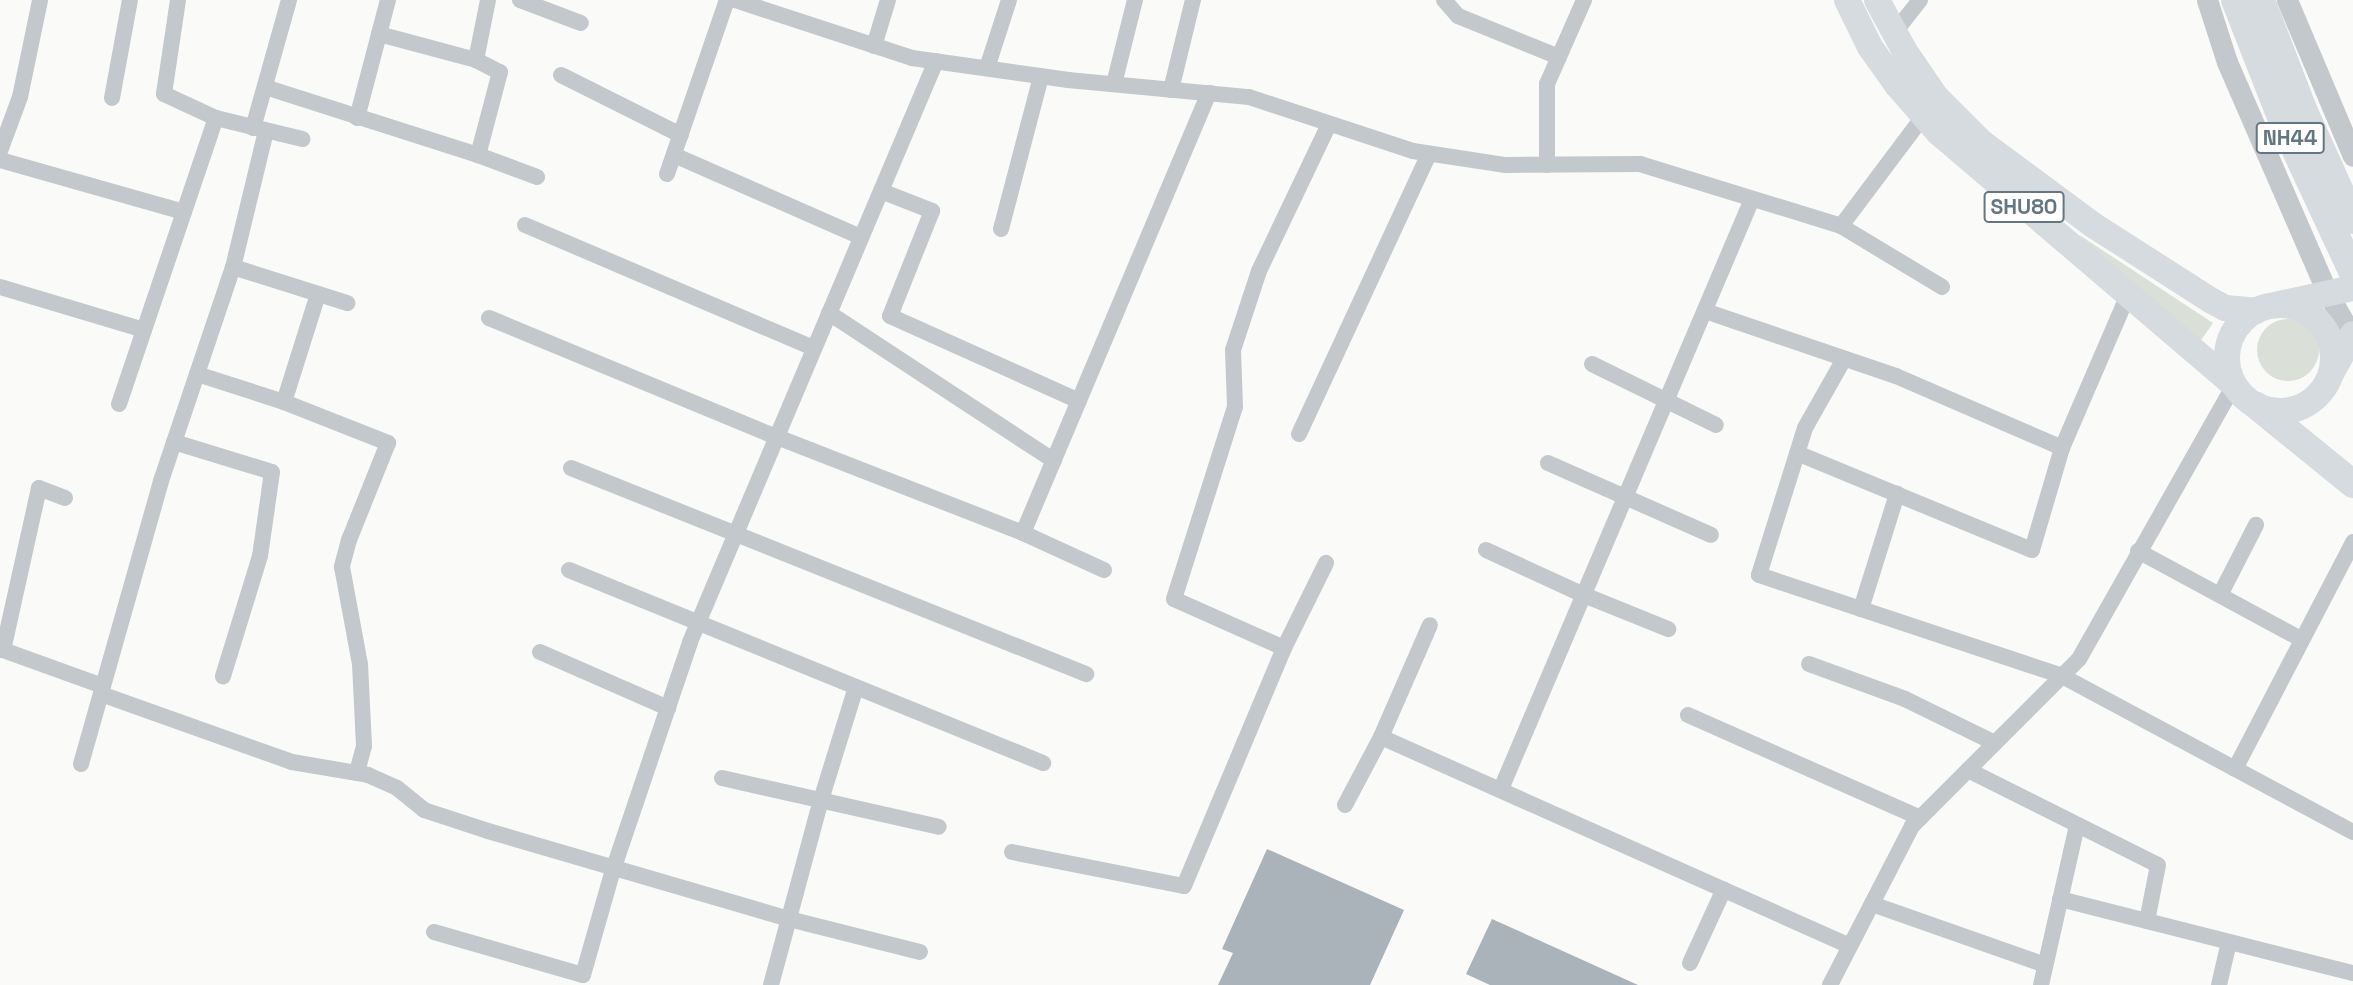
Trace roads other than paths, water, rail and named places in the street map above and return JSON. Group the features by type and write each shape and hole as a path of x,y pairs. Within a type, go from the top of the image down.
{"highway":[{"name":"NH44","path":"2235,0 2284,125 2353,273"},
{"name":"NH44","path":"2261,0 2302,107 2353,220"},
{"path":"2257,406 2353,484"}],"main road":[{"name":"SHU80","path":"1847,0 1870,47 1930,106 2093,225 2219,305 2242,311 2264,308 2302,311 2316,320 2332,348 2330,376"},
{"name":"SHU80","path":"1877,0 1930,106 1938,132 2257,406"},
{"path":"2234,385 2228,372 2229,343 2245,318 2264,308 2353,288"},
{"path":"2257,406 2281,411 2305,405 2316,397 2353,336"}],"street":[{"path":"0,151 20,97 40,0"},
{"path":"112,99 130,0"},
{"path":"178,0 164,94 216,118 302,139"},
{"path":"81,764 174,442 233,267 265,87 289,0"},
{"path":"357,118 388,0"},
{"path":"477,60 488,0"},
{"path":"520,0 581,23"},
{"path":"667,174 727,0"},
{"path":"735,0 912,58 1041,76 1250,97 1429,154 1506,165 1640,164 1841,226 1941,287"},
{"path":"874,46 888,0"},
{"path":"987,68 1009,0"},
{"path":"1114,84 1135,0"},
{"path":"1171,90 1193,0"},
{"path":"1444,0 1458,16 1559,57"},
{"path":"1547,165 1547,84 1584,0"},
{"path":"1894,33 1920,0"},
{"path":"2207,0 2232,74 2327,292 2353,336"},
{"path":"2287,0 2353,156"},
{"path":"379,34 477,60 500,72 478,155"},
{"path":"434,932 583,975 613,870 698,623 936,61"},
{"path":"561,75 681,135"},
{"path":"1001,229 1041,76"},
{"path":"265,87 478,155 537,177"},
{"path":"1023,534 1209,93"},
{"path":"1841,226 1930,106"},
{"path":"119,404 216,118"},
{"path":"1284,648 1174,599 1235,407 1233,350 1254,284 1329,124"},
{"path":"1299,434 1429,154"},
{"path":"674,155 861,237"},
{"path":"0,160 184,212"},
{"path":"881,191 932,211 890,316 1079,401"},
{"path":"1501,789 1752,198"},
{"path":"525,225 814,348"},
{"path":"233,267 347,303"},
{"path":"0,287 144,330"},
{"path":"284,402 318,294"},
{"path":"1797,453 2032,550 2062,448 2128,295"},
{"path":"1705,311 1896,376 2062,448"},
{"path":"829,313 1054,461"},
{"path":"489,318 777,437 1023,534 1104,570"},
{"path":"1844,359 1805,428 1759,575 2062,676 2353,832"},
{"path":"1592,364 1716,425"},
{"path":"197,374 284,402 388,443 349,540 342,567 360,664 364,746 357,773"},
{"path":"1830,985 1912,826 2079,659 2234,385"},
{"path":"174,442 272,472 260,556 223,676"},
{"path":"1548,463 1711,535"},
{"path":"571,468 1086,674"},
{"path":"65,498 39,488 3,650 292,762 357,773 397,788 424,810 613,870 789,919 920,951"},
{"path":"1861,609 1897,494"},
{"path":"2220,595 2256,525"},
{"path":"2235,769 2353,542"},
{"path":"1486,550 1584,596 1668,629"},
{"path":"2138,551 2301,639"},
{"path":"1012,852 1184,886 1284,648 1326,564"},
{"path":"569,569 1043,763"},
{"path":"1345,805 1381,737 1430,625"},
{"path":"540,652 668,708"},
{"path":"1809,664 1905,699 1995,743"},
{"path":"771,985 821,800 856,687"},
{"path":"1688,715 1920,818"},
{"path":"1381,737 1850,946"},
{"path":"1968,770 2158,865 2147,921"},
{"path":"722,778 939,827"},
{"path":"2041,985 2077,825"},
{"path":"1690,963 1724,889"},
{"path":"2060,899 2353,973"},
{"path":"1872,904 2045,965"},
{"path":"2219,985 2229,942"}]}
